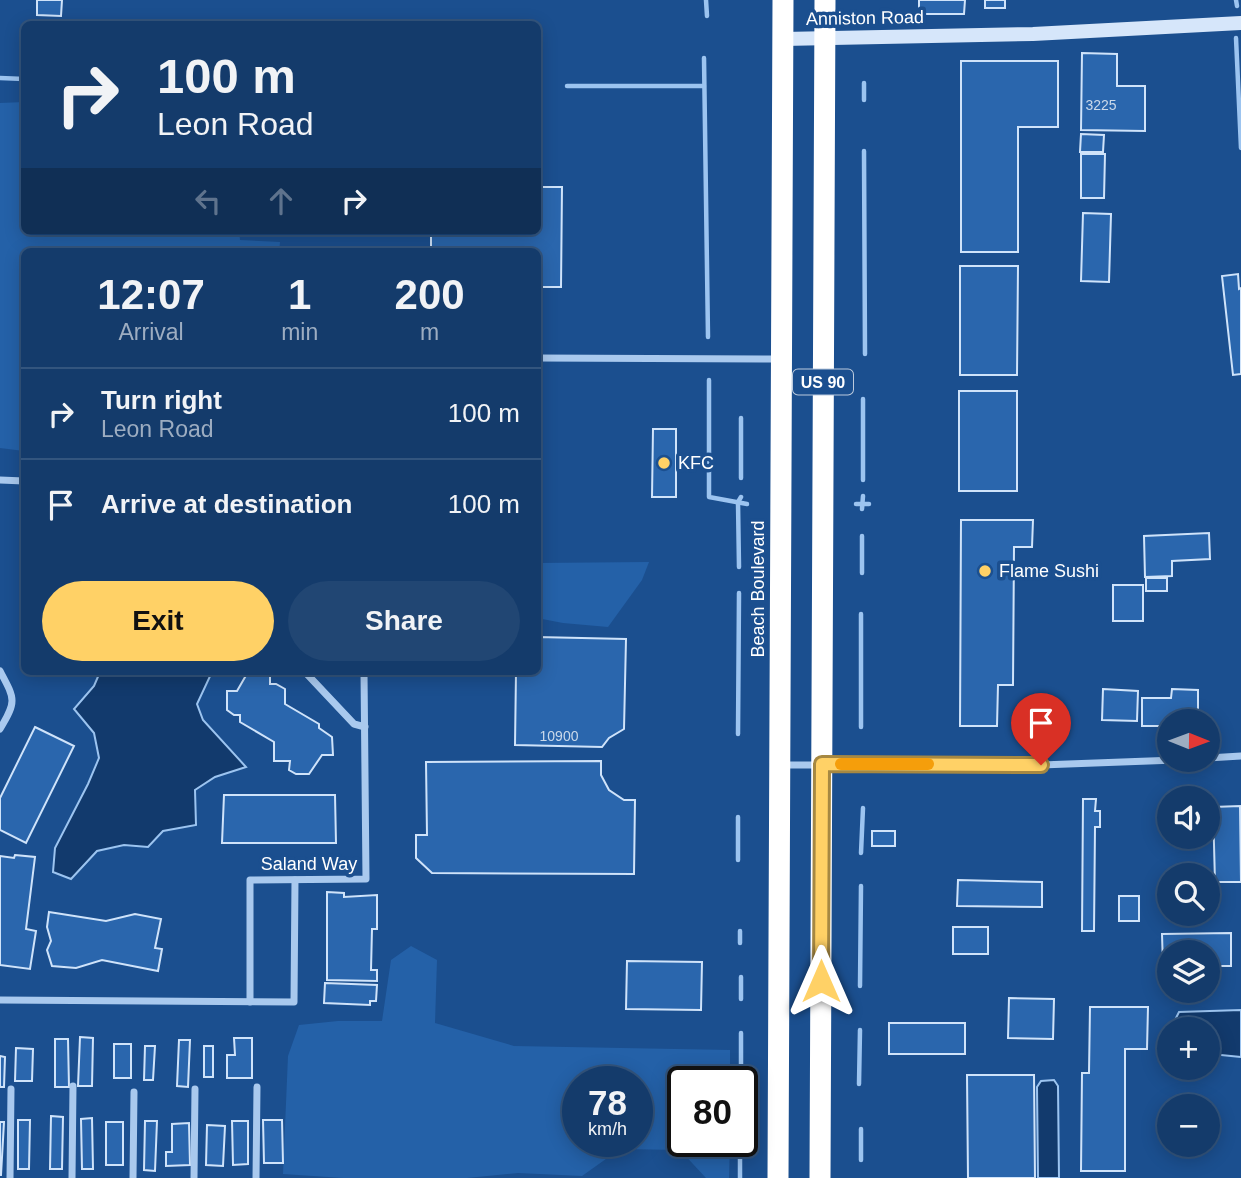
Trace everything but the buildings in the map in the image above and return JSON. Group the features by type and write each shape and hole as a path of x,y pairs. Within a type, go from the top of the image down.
{"highway":[{"name":"Beach Boulevard","path":"778,1178 783,0"},
{"name":"US 90","path":"820,1178 825,0"}],"street":[{"name":"Anniston Road","path":"783,38 1034,34 1241,23"},
{"path":"541,358 781,359"},
{"path":"0,480 21,481"},
{"path":"0,671 12,697 12,708 0,729"},
{"path":"309,675 354,724 365,727"},
{"name":"Saland Way","path":"250,1002 250,880 366,879 364,675"},
{"path":"1220,758 1241,757"},
{"path":"780,765 1041,765 1157,761"},
{"path":"0,1000 294,1002 295,880"},
{"path":"72,1178 73,1086"},
{"path":"256,1178 257,1087"},
{"path":"10,1178 12,1089"},
{"path":"194,1178 195,1089"},
{"path":"133,1178 134,1092"}],"shaded area":[{"path":"21,102 21,235 239,235 240,240 280,242 279,248 21,248 21,451 0,448 0,103"},
{"path":"649,562 642,580 608,627 541,619 541,563"},
{"path":"99,675 211,675 197,704 203,720 246,767 215,777 195,790 196,825 163,831 148,847 124,845 97,851 71,879 53,872 55,848 99,758 94,733 74,709 94,686"},
{"path":"411,946 437,960 435,1023 514,1046 730,1050 730,1066 667,1066 667,1150 653,1150 653,1066 562,1066 562,1157 609,1157 582,1176 518,1173 467,1178 343,1178 283,1174 288,1056 299,1025 338,1021 382,1021 391,960"},
{"path":"1241,1010 1241,1057 1220,1055 1220,1017 1176,1017 1179,1012"},
{"path":"1054,1080 1058,1086 1059,1178 1038,1178 1037,1087 1041,1081"},
{"path":"686,1157 730,1157 729,1178 706,1178"}],"waterway":[{"path":"706,0 707,16"},
{"path":"1236,0 1237,6"},
{"path":"1236,38 1241,148"},
{"path":"704,58 708,337"},
{"path":"0,78 21,79"},
{"path":"864,83 864,100"},
{"path":"567,86 704,86"},
{"path":"864,151 865,354"},
{"path":"709,380 709,497 747,504"},
{"path":"863,399 863,480"},
{"path":"741,418 741,478"},
{"path":"862,509 863,496"},
{"path":"739,567 738,502 741,497"},
{"path":"856,504 869,504"},
{"path":"862,536 862,573"},
{"path":"738,734 739,593"},
{"path":"861,614 861,727"},
{"path":"861,853 863,808"},
{"path":"738,817 738,860"},
{"path":"860,986 861,886"},
{"path":"740,931 740,943"},
{"path":"741,977 741,999"},
{"path":"859,1084 860,1030"},
{"path":"741,1033 741,1066"},
{"path":"861,1129 861,1160"},
{"path":"740,1157 740,1178"}],"slow traffic":[{"path":"841,764 928,764"}],"place":[{"name":"KFC","path":"664,463"},
{"name":"Flame Sushi","path":"985,571"}],"route":[{"path":"821,981 822,764 1041,765"}]}
